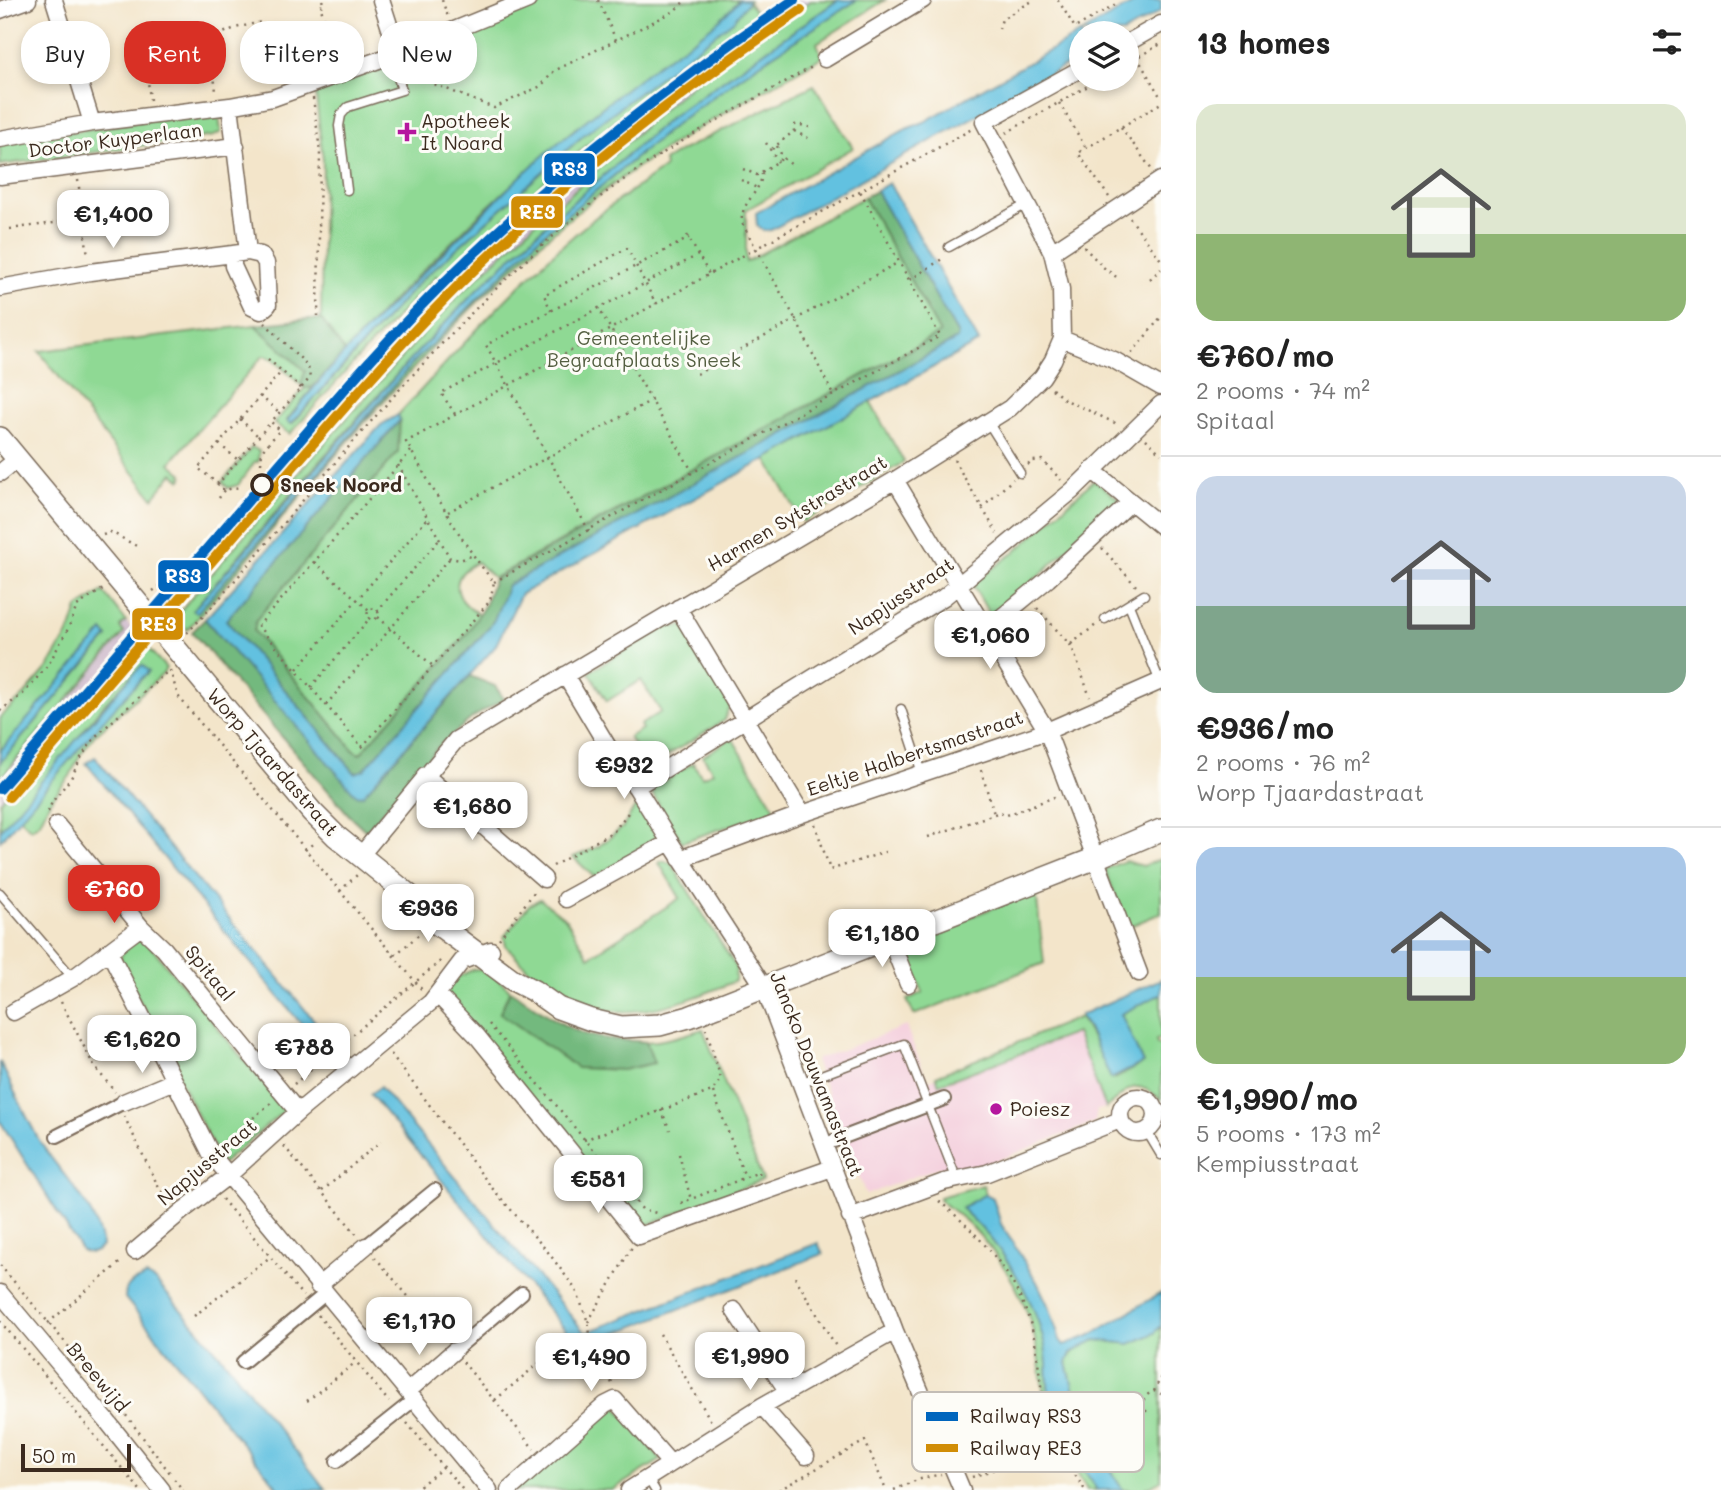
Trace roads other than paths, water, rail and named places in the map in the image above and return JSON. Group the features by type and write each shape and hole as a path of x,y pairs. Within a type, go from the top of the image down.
{"main road":[{"name":"Worp Tjaardastraat","path":"0,438 148,617 176,662 312,812 410,896 439,911 484,953 526,979 534,991 558,1008 591,1020 621,1027 660,1025 700,1012 1096,858 1161,830"}],"street":[{"path":"0,10 28,0"},
{"path":"54,0 92,123"},
{"path":"381,0 386,21"},
{"name":"Doctor Kuyperlaan","path":"477,21 528,0"},
{"path":"825,59 923,0"},
{"path":"1139,36 1161,24"},
{"name":"Doctor Kuyperlaan","path":"0,139 92,123 224,107 283,94 378,61"},
{"name":"Harmen Sytstrastraat","path":"365,859 425,775 456,740 895,480 1010,408 1040,379 1053,360 1062,339 1061,289 1052,252 984,122 1069,75"},
{"path":"0,288 90,272 240,253 261,255 266,263 268,305 261,311 252,307 233,266 240,253 236,146 224,107"},
{"name":"Doctor Kuyperlaan","path":"0,176 236,146"},
{"path":"1052,252 1160,180"},
{"path":"1062,339 1125,366 1161,387"},
{"name":"Napjusstraat","path":"638,789 745,719 944,597 1072,491 1161,404"},
{"path":"0,473 17,459"},
{"path":"1093,470 1161,526"},
{"path":"895,480 1047,731 1139,972"},
{"path":"986,630 1131,502"},
{"path":"678,608 806,813"},
{"path":"565,675 623,772 638,789 670,842 566,899"},
{"name":"Eeltje Halbertsmastraat","path":"681,859 806,813 1047,731 1160,681"},
{"path":"425,775 544,879"},
{"name":"Spitaal","path":"57,825 141,927 164,949 298,1112"},
{"name":"Jancko Douwamastraat","path":"670,842 764,987 850,1217 921,1392"},
{"path":"13,1012 73,978 141,927"},
{"path":"890,939 908,984"},
{"path":"109,951 211,1154 489,1490"},
{"name":"Napjusstraat","path":"135,1251 229,1175 298,1112 435,998 462,961 484,953"},
{"path":"435,998 477,1036 639,1237 832,1168"},
{"path":"57,1136 174,1081"},
{"path":"1132,1097 1145,1098 1158,1110 1154,1122 1140,1132 1131,1131 1121,1120 1121,1108 1132,1097"},
{"path":"823,1145 944,1099"},
{"path":"850,1217 930,1188 986,1173 1121,1120"},
{"path":"243,1362 311,1306 322,1290 366,1246 435,1190"},
{"name":"Breewijd","path":"0,1293 162,1490"},
{"path":"337,1461 398,1413 454,1351 522,1293"},
{"path":"734,1310 788,1392"},
{"path":"629,1490 651,1483 670,1462 762,1406 895,1331"},
{"path":"509,1490 615,1400 670,1462"},
{"path":"762,1406 806,1456"}],"lane":[{"path":"347,190 341,115 348,107 402,90 401,84"},
{"path":"949,247 1027,204"},
{"path":"988,422 1020,473"},
{"path":"1105,619 1144,595"},
{"path":"1129,605 1160,681"},
{"path":"901,709 922,773"},
{"path":"0,894 73,978"},
{"path":"800,1083 904,1044 957,1180"},
{"path":"1146,1130 1161,1155"}],"water":[{"path":"739,0 748,2 733,21 585,134 420,281 291,424 287,421 367,329 524,173 626,89 712,26"},
{"path":"838,0 857,0 756,66 682,119 538,239 413,363 197,613 193,610 409,361 477,290 534,236 671,117"},
{"path":"1139,0 1161,0 1161,11 1139,24 1139,21 1102,21"},
{"path":"1069,40 1069,64 771,230 764,231 757,225 756,213 906,129 924,122"},
{"path":"889,183 979,342 521,594 495,647 363,795 358,796 353,792 205,619 381,425 398,415 400,420 226,620 355,773 364,770 486,631 494,620 508,585 957,339 958,335 876,191"},
{"path":"103,631 108,637 0,763 0,751"},
{"path":"142,665 149,671 110,712 0,841 0,830"},
{"path":"95,757 332,1042 321,1048 86,763"},
{"path":"1161,979 1161,994 1121,1014 1143,1063 1111,1079 1080,1015"},
{"path":"0,1062 39,1140 93,1216 102,1246 95,1252 81,1250 0,1121"},
{"path":"380,1087 585,1333 818,1243 823,1254 582,1346 572,1338 370,1094"},
{"path":"986,1194 993,1198 1001,1224 1037,1282 1064,1345 1089,1336 1161,1293 1161,1326 1155,1333 1130,1344 1095,1340 1071,1353 1067,1363 1074,1392 1049,1392 1044,1342 1023,1286 1001,1252 961,1208"},
{"path":"146,1276 155,1280 227,1363 326,1490 280,1490 125,1298 126,1289"},
{"path":"1086,1472 1111,1472 1123,1490 1097,1490"}],"rail line":[{"name":"RS3","path":"0,789 379,350 434,292 582,158 707,61 794,0"},
{"name":"RE3","path":"9,797 334,420 387,360 471,273 549,202 630,134 801,10"}],"place":[{"name":"Apotheek It Noard","path":"407,132"},
{"name":"Sneek Noord","path":"262,485"},
{"name":"Poiesz","path":"996,1109"}],"park label":[{"name":"Gemeentelijke Begraafplaats Sneek","path":"644,349"}]}
